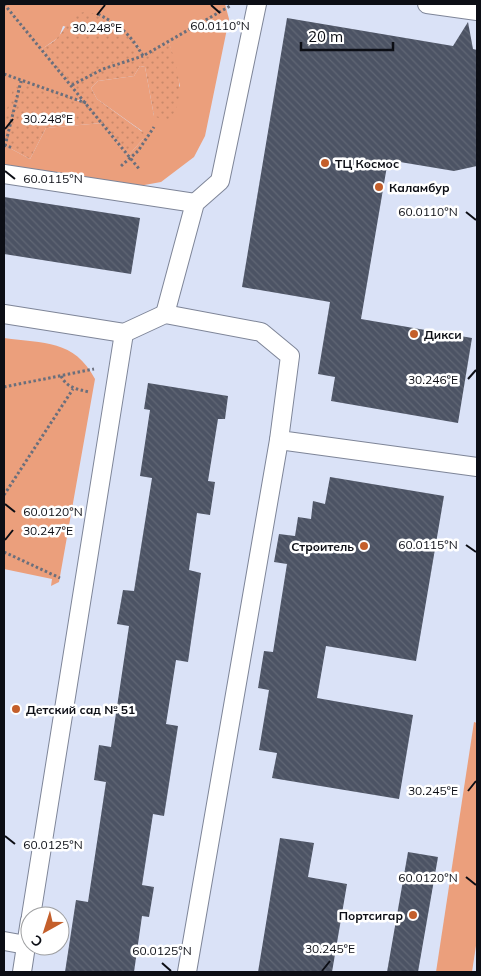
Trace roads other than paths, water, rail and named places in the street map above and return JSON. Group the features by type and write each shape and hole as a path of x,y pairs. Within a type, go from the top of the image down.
{"lane":[{"path":"165,314 195,203 220,181 257,4"},
{"path":"427,4 477,11"},
{"path":"4,174 195,203"},
{"path":"4,314 124,333 165,314 261,332 290,356 278,440 186,972"},
{"path":"33,906 124,333"},
{"path":"278,440 477,467"},
{"path":"4,941 20,944"},
{"path":"22,972 24,956"}],"place":[{"name":"ТЦ Космос","path":"325,163"},
{"name":"Каламбур","path":"379,187"},
{"name":"Дикси","path":"414,334"},
{"name":"Строитель","path":"364,546"},
{"name":"Детский сад № 51","path":"16,709"},
{"name":"Портсигар","path":"413,915"}]}
